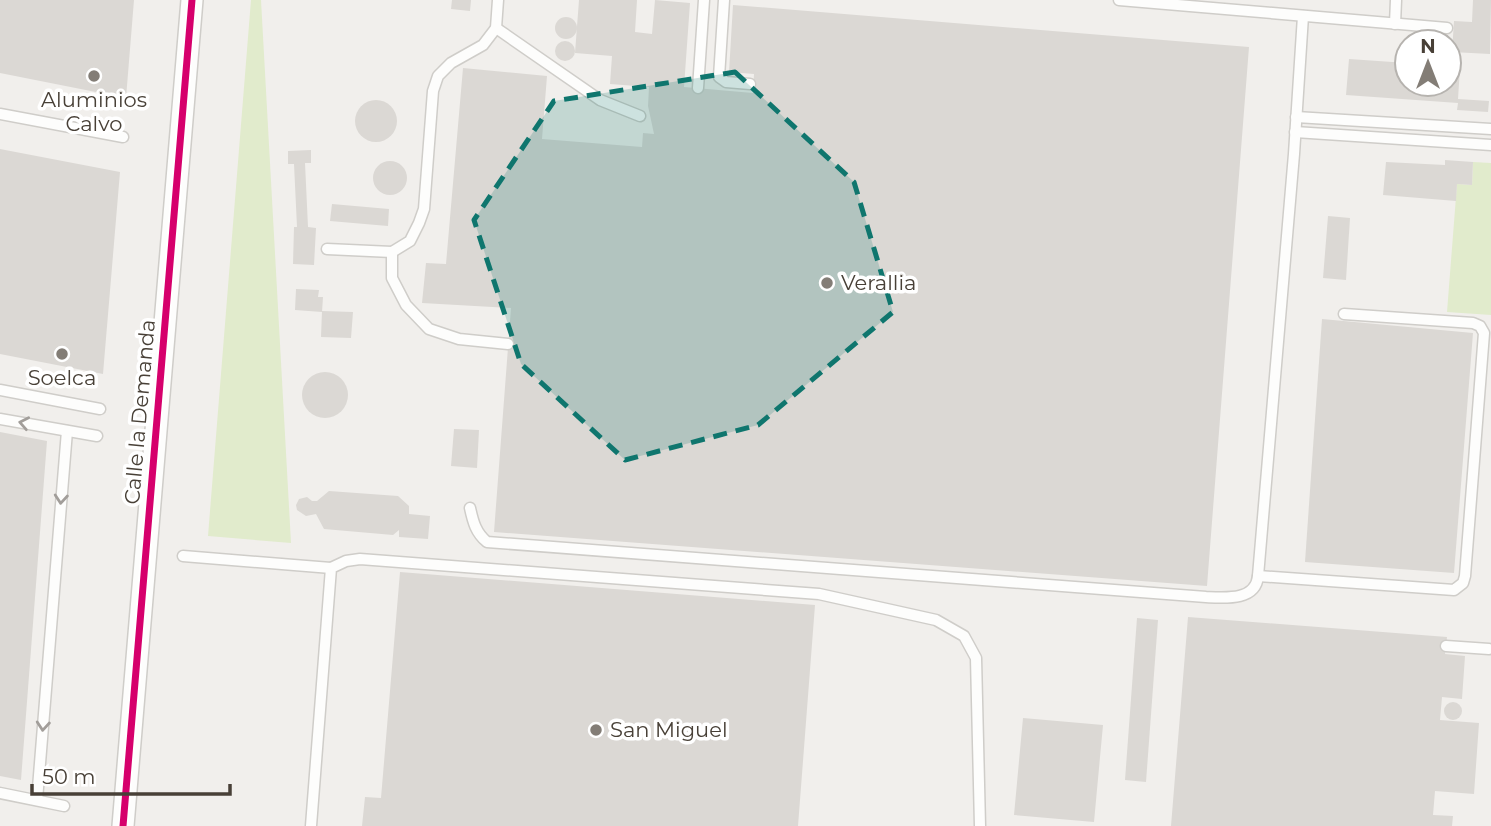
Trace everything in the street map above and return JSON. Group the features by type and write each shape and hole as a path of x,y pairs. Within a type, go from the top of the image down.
{"street":[{"name":"Calle la Demanda","path":"123,826 192,0"}],"lane":[{"path":"327,248 392,252 410,241 424,209 433,92 438,76 451,63 483,45 496,28 498,0"},
{"path":"698,88 704,0"},
{"path":"724,0 719,77 726,82 750,84"},
{"path":"1119,0 1447,28"},
{"path":"1395,24 1396,0"},
{"path":"470,508 472,523 480,536 487,542 495,543 1206,597 1231,598 1250,593 1258,583 1303,16"},
{"path":"496,28 600,100 640,116"},
{"path":"0,114 123,137"},
{"path":"1296,117 1491,129"},
{"path":"1295,132 1491,145"},
{"path":"392,252 392,278 406,305 429,329 459,339 509,344"},
{"path":"1258,576 1454,590 1463,583 1484,333 1480,326 1472,323 1344,314"},
{"path":"0,390 100,409"},
{"path":"0,419 97,436"},
{"path":"37,800 67,431"},
{"path":"183,556 331,568 346,561 360,559 402,561 819,594 936,620 964,636 976,658 980,826"},
{"path":"312,826 331,568"},
{"path":"1446,646 1489,649"},
{"path":"0,793 64,806"}],"highlighted area":[{"path":"735,72 854,182 893,312 758,425 625,460 521,364 474,220 554,101"}],"green space":[{"path":"251,0 261,0 291,543 208,536"},
{"path":"1473,162 1491,163 1491,315 1447,312 1457,184 1472,185"}],"building":[{"path":"0,0 134,0 126,98 0,73"},
{"path":"452,0 471,0 470,11 451,9"},
{"name":"Verallia","path":"579,0 637,0 635,32 652,34 655,0 690,3 684,87 753,93 754,74 729,72 733,5 1249,47 1207,586 494,532 511,308 422,303 426,263 446,264 463,68 547,76 542,139 642,147 643,133 654,134 648,106 649,87 610,84 612,56 575,53"},
{"path":"1473,0 1491,0 1490,54 1463,53 1463,28 1454,28 1454,21 1472,22"},
{"path":"566,17 574,20 577,28 574,36 566,39 558,36 555,28 558,20"},
{"path":"565,41 572,44 575,51 572,58 565,61 558,58 555,51 558,44"},
{"path":"1349,59 1393,62 1393,98 1489,101 1488,112 1457,110 1458,103 1346,95"},
{"path":"376,100 391,106 397,121 391,136 376,142 361,136 355,121 361,106"},
{"path":"0,149 120,172 103,374 0,354"},
{"path":"311,150 311,163 305,163 308,227 316,228 314,265 293,264 294,227 297,227 294,164 288,164 288,151"},
{"path":"1445,160 1473,162 1472,185 1457,184 1456,201 1383,195 1386,162 1445,165"},
{"path":"390,161 402,166 407,178 402,190 390,195 378,190 373,178 378,166"},
{"path":"332,204 389,209 388,226 330,221"},
{"path":"1328,216 1350,218 1346,280 1323,278"},
{"path":"296,289 319,290 318,297 323,297 322,312 295,310"},
{"path":"322,311 353,312 351,338 321,337"},
{"path":"1322,319 1473,333 1454,573 1305,562"},
{"path":"325,372 341,379 348,395 341,411 325,418 309,411 302,395 309,379"},
{"path":"454,429 479,430 477,468 451,466"},
{"path":"0,432 47,441 21,780 0,776"},
{"path":"329,491 398,496 409,506 409,514 430,516 428,539 399,537 399,530 393,535 324,529 316,514 306,516 297,510 299,499 307,497 317,501"},
{"name":"San Miguel","path":"400,572 815,605 798,826 362,826 365,797 381,798"},
{"path":"1188,617 1447,637 1445,654 1465,656 1462,699 1442,697 1440,720 1479,723 1474,794 1435,791 1433,815 1453,816 1452,826 1171,826"},
{"path":"1137,618 1158,620 1146,782 1125,780"},
{"path":"1449,702 1457,702 1462,711 1460,718 1449,720 1444,715 1444,707"},
{"path":"1023,718 1103,725 1094,822 1014,815"}],"cycle path":[{"path":"123,826 192,0"}],"place":[{"name":"Aluminios Calvo","path":"94,76"},
{"name":"Verallia","path":"827,283"},
{"name":"Soelca","path":"62,354"},
{"name":"San Miguel","path":"596,730"}]}
